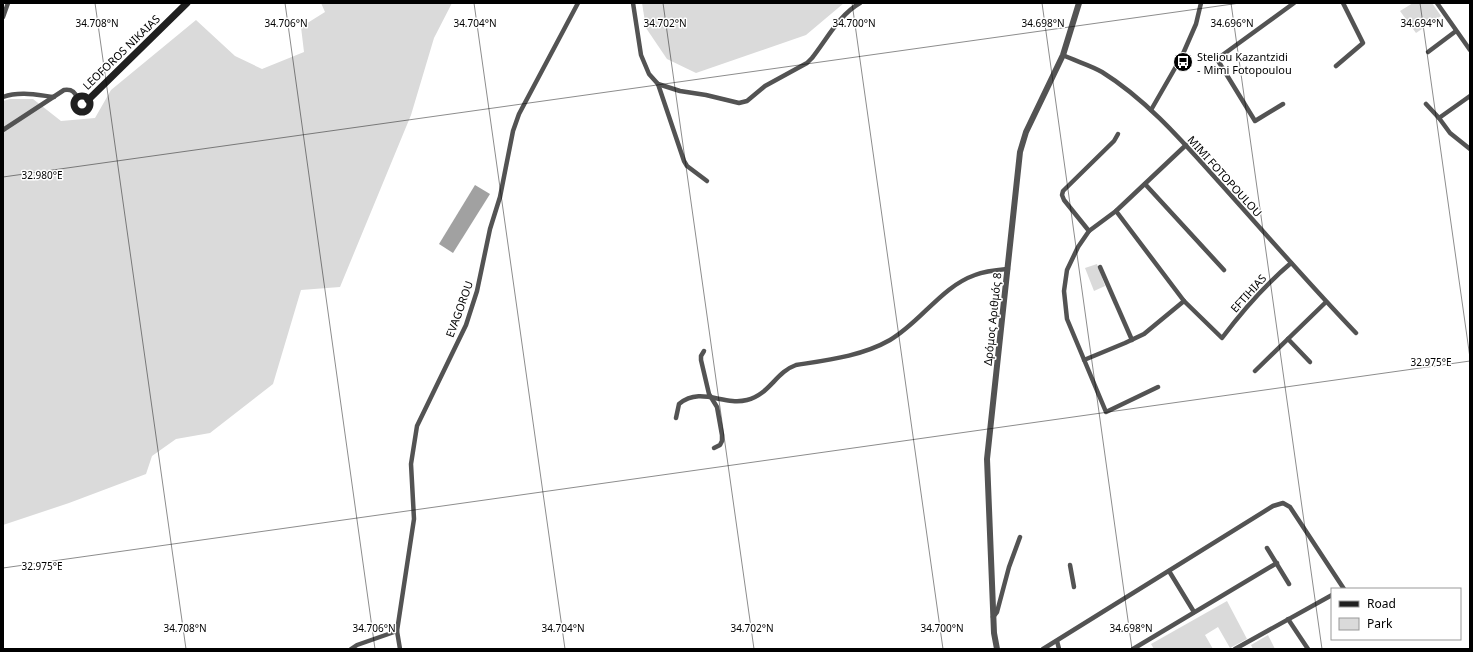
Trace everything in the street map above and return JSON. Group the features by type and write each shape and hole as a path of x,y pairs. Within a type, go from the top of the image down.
{"main road":[{"name":"LEOFOROS NIKAIAS","path":"88,100 187,3"},
{"path":"84,96 88,100 90,105 88,110 81,112 76,110 74,101 77,98 84,96"}],"street":[{"path":"3,17 8,3"},
{"name":"EVAGOROU","path":"400,649 397,631 414,519 411,464 417,426 466,325 477,291 490,229 500,197 513,131 519,114 578,3"},
{"path":"633,3 641,55 648,74 658,84 684,161 687,166 707,181"},
{"path":"658,84 680,91 706,95 736,103 743,103 765,86 807,63 843,15 850,8 860,3"},
{"name":"Δρόμος Αριθμός 8","path":"997,649 993,617 987,459 1020,152 1026,132 1063,55 1080,3"},
{"path":"1151,110 1182,56 1196,24 1201,3"},
{"path":"1282,104 1255,121 1217,59 1294,3"},
{"path":"1336,66 1363,42 1343,3"},
{"path":"1437,3 1470,50"},
{"path":"1428,52 1456,30"},
{"name":"MIMI FOTOPOULOU","path":"1063,55 1101,72 1151,110 1186,145 1326,302 1356,332"},
{"path":"3,130 64,90 69,89 74,92 77,98"},
{"path":"3,97 12,94 28,94 54,97"},
{"path":"1439,118 1470,96"},
{"path":"1426,104 1450,133 1470,149"},
{"path":"1089,232 1064,200 1062,196 1063,191 1114,141 1118,134"},
{"path":"1158,387 1106,412 1067,319 1064,291 1067,270 1078,247 1089,232 1116,211 1186,145"},
{"path":"1145,184 1224,270"},
{"path":"1084,360 1144,334 1184,301 1116,211"},
{"name":"EFTIHIAS","path":"1184,301 1222,338 1247,306 1291,262"},
{"path":"1100,267 1132,340"},
{"path":"676,418 679,404 683,401 703,395 728,402 749,400 766,391 779,375 796,365 846,356 879,346 900,334 949,290 966,279 981,273 1008,269"},
{"path":"1255,371 1326,302"},
{"path":"1288,339 1310,362"},
{"path":"704,351 701,356 701,360 711,396 717,407 722,435 720,445 714,448"},
{"path":"1043,649 1273,506 1283,503 1290,507 1342,588"},
{"path":"993,617 997,612 1009,567 1020,537"},
{"path":"1267,548 1289,584"},
{"path":"1133,649 1277,563"},
{"path":"1070,565 1074,587"},
{"path":"1168,571 1194,612"},
{"path":"1235,649 1331,596"},
{"path":"1288,619 1308,649"},
{"path":"351,649 357,645 397,631"},
{"path":"1057,641 1059,649"}],"green space":[{"path":"321,3 452,3 434,38 411,115 340,287 301,290 273,384 210,433 176,439 152,456 146,474 69,503 3,525 3,101 10,99 33,99 61,121 95,118 111,90 196,20 235,56 262,69 304,52 301,27 325,12"},
{"path":"642,3 844,3 806,35 696,73 667,59 646,28"},
{"path":"1413,3 1432,3 1441,16 1416,33 1400,11"},
{"path":"1097,264 1105,286 1094,291 1085,268"},
{"path":"1227,601 1247,639 1230,648 1218,627 1205,635 1213,649 1154,649 1151,644"},
{"path":"1268,635 1275,649 1253,649 1251,645"}],"shaded area":[{"path":"475,185 490,194 453,253 439,244"}],"place":[{"name":"Steliou Kazantzidi - Mimi Fotopoulou","path":"1183,62"}]}
